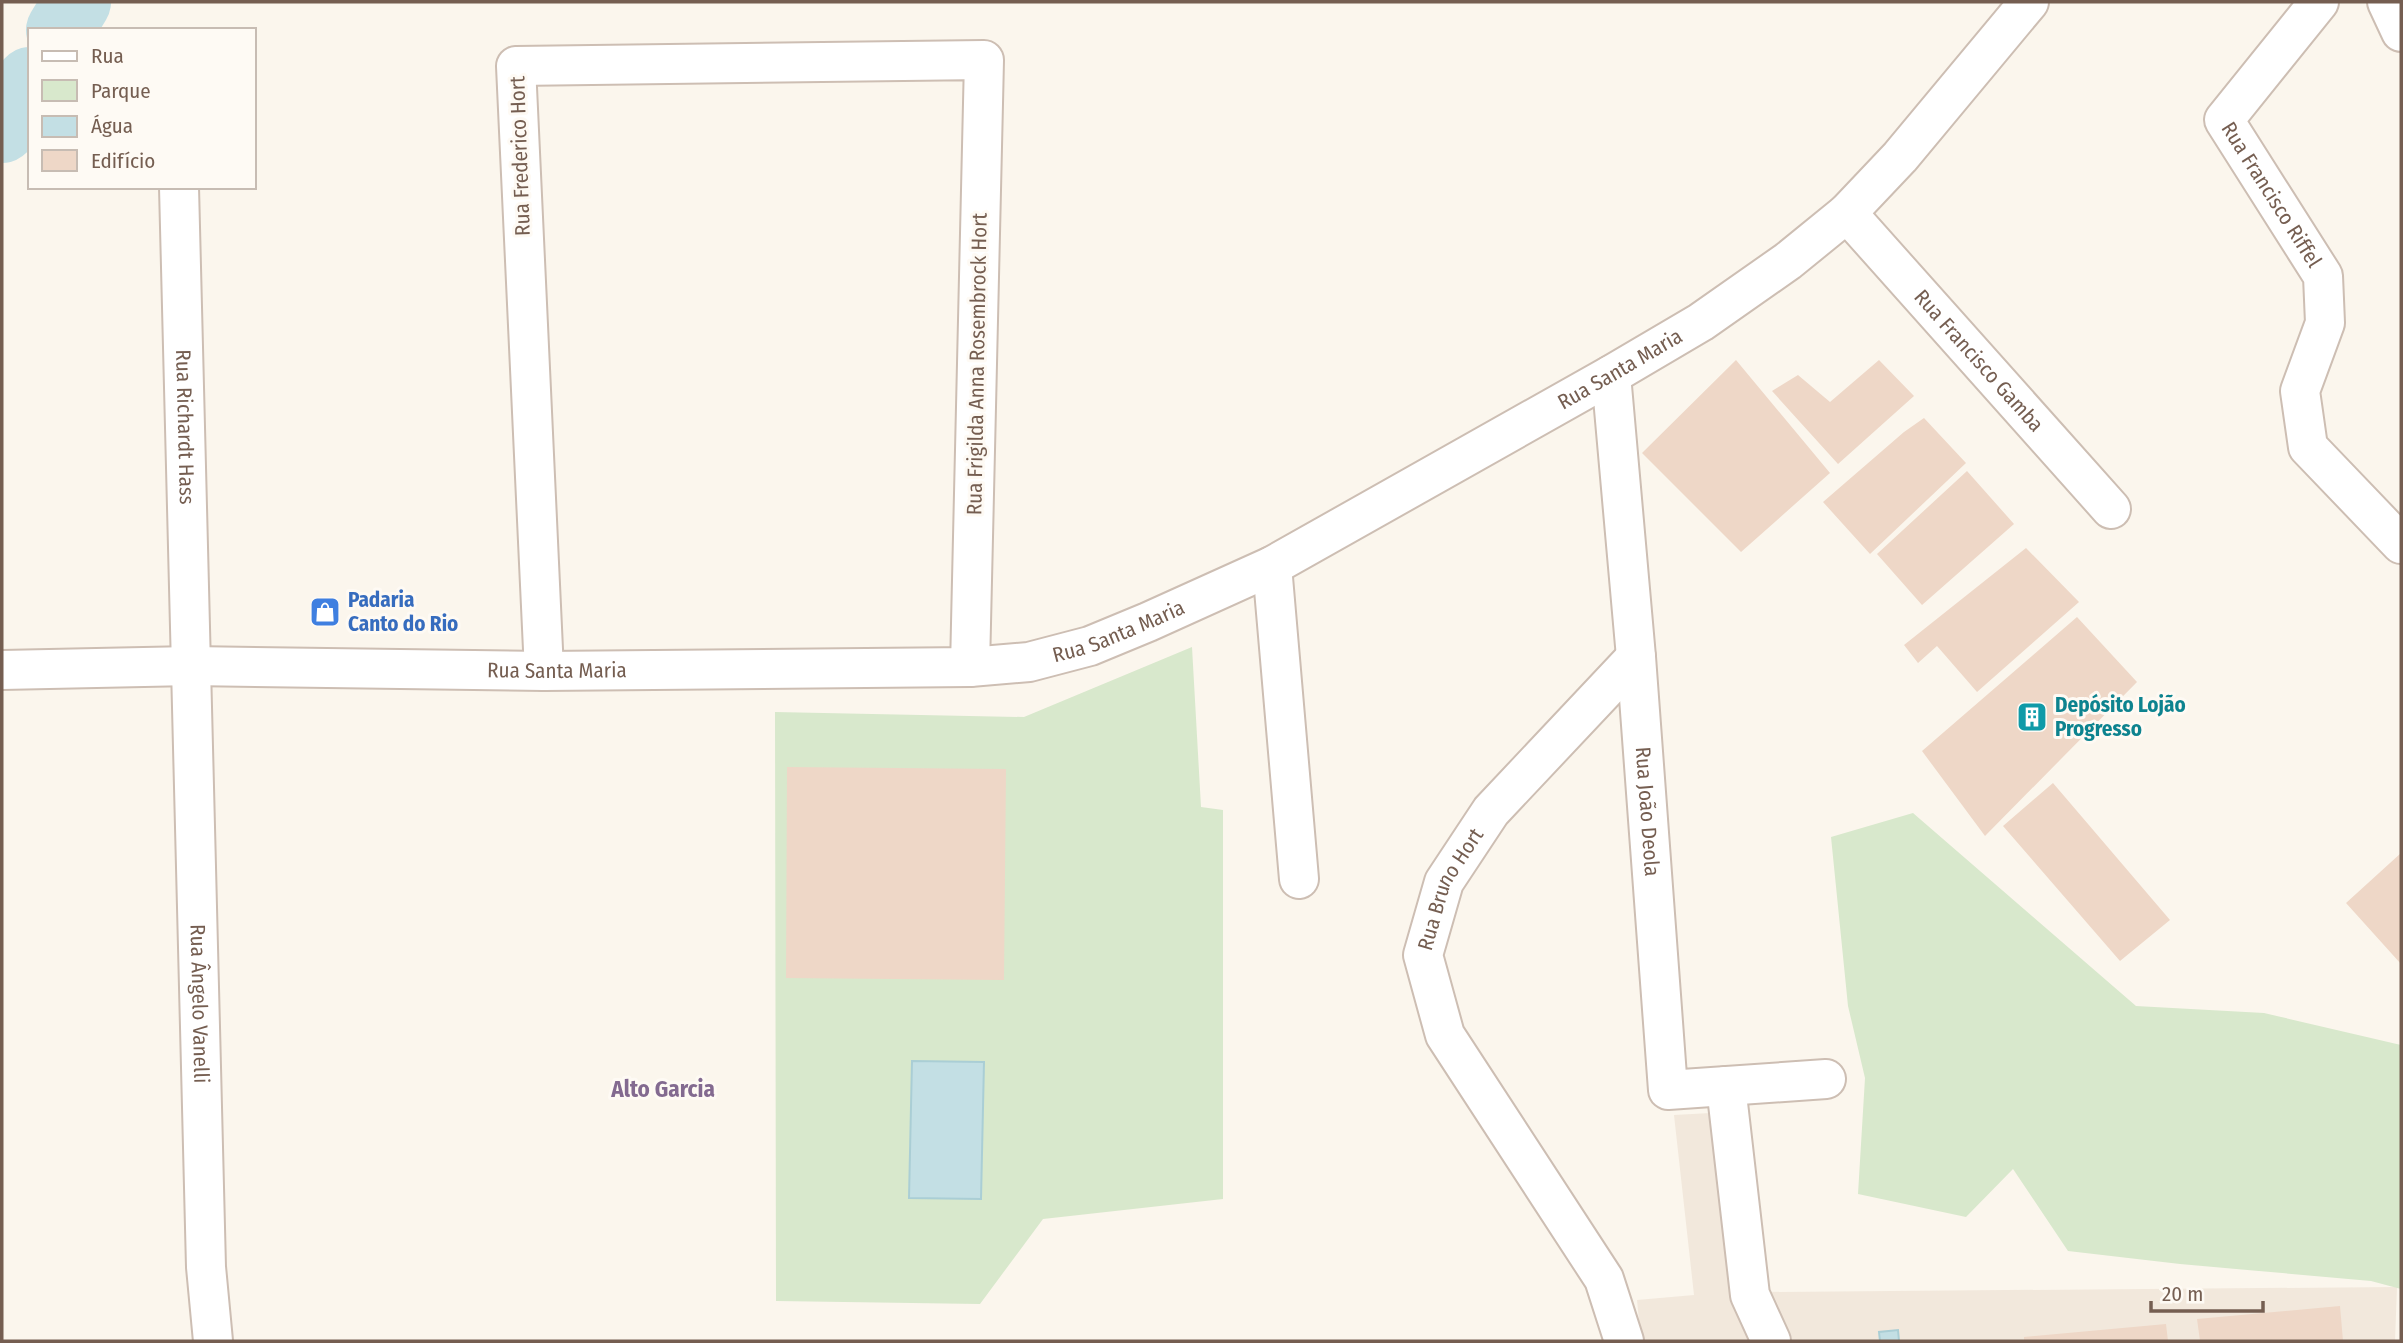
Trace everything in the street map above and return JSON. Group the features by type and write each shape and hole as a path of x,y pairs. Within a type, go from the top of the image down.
{"street":[{"name":"Rua Santa Maria","path":"2,670 191,666 544,671 970,667 1029,662 1090,646 1272,566 1701,322 1788,261 1847,213 1900,156 2029,2"},
{"name":"Rua Francisco Riffel","path":"2319,2 2224,120 2323,276 2325,323 2300,391 2308,447 2401,544"},
{"path":"2387,2 2401,32"},
{"name":"Rua Frigilda Anna Rosembrock Hort","path":"970,667 984,60"},
{"name":"Rua Frederico Hort","path":"544,671 516,66 984,60"},
{"name":"Rua Richardt Hass","path":"179,189 191,666"},
{"name":"Rua Francisco Gamba","path":"1847,213 2111,509"},
{"name":"Rua João Deola","path":"1611,375 1636,657 1668,1090 1826,1079"},
{"path":"1272,566 1299,879"},
{"name":"Rua Bruno Hort","path":"1624,1341 1604,1279 1445,1035 1423,955 1444,882 1491,811 1636,657"},
{"name":"Rua Ângelo Vanelli","path":"191,666 206,1267 213,1341"},
{"path":"1726,1086 1750,1295 1772,1341"}],"shaded area":[{"path":"1747,1111 1764,1292 2397,1287 2395,1341 1641,1341 1637,1300 1694,1295 1674,1115"}],"green space":[{"path":"1192,647 1201,807 1223,810 1223,1199 1043,1219 980,1304 776,1301 775,712 1024,717"},
{"path":"1913,813 2136,1006 2264,1013 2401,1045 2401,1289 2371,1281 2068,1251 2013,1169 1966,1217 1858,1194 1865,1078 1848,1006 1831,837"}],"water":[{"path":"912,1061 984,1062 981,1199 909,1198"},
{"path":"1898,1330 1899,1341 1880,1341 1879,1332"}],"building":[{"path":"1736,360 1830,473 1741,552 1642,453"},
{"path":"1879,360 1914,396 1838,464 1772,391 1798,375 1830,402"},
{"path":"1924,418 1966,463 1870,554 1823,502"},
{"path":"1967,471 2014,524 1922,605 1877,554"},
{"path":"2026,548 2079,602 1977,692 1937,646 1918,663 1904,645"},
{"name":"Depósito Lojão Progresso","path":"2077,617 2137,682 1985,836 1922,751"},
{"path":"787,767 1006,769 1004,980 786,978"},
{"path":"2053,783 2170,920 2120,961 2003,826"},
{"path":"2401,853 2401,964 2346,903"},
{"path":"2340,1306 2343,1341 2200,1341 2197,1319"},
{"path":"2166,1324 2168,1341 2024,1341 2024,1337"}],"waterway":[{"path":"61,28 77,2"},
{"path":"2,129 28,84"}],"place":[{"name":"Padaria Canto do Rio","path":"325,612"},
{"name":"Depósito Lojão Progresso","path":"2032,717"}],"district":[{"name":"Alto Garcia","path":"663,1089"}]}
